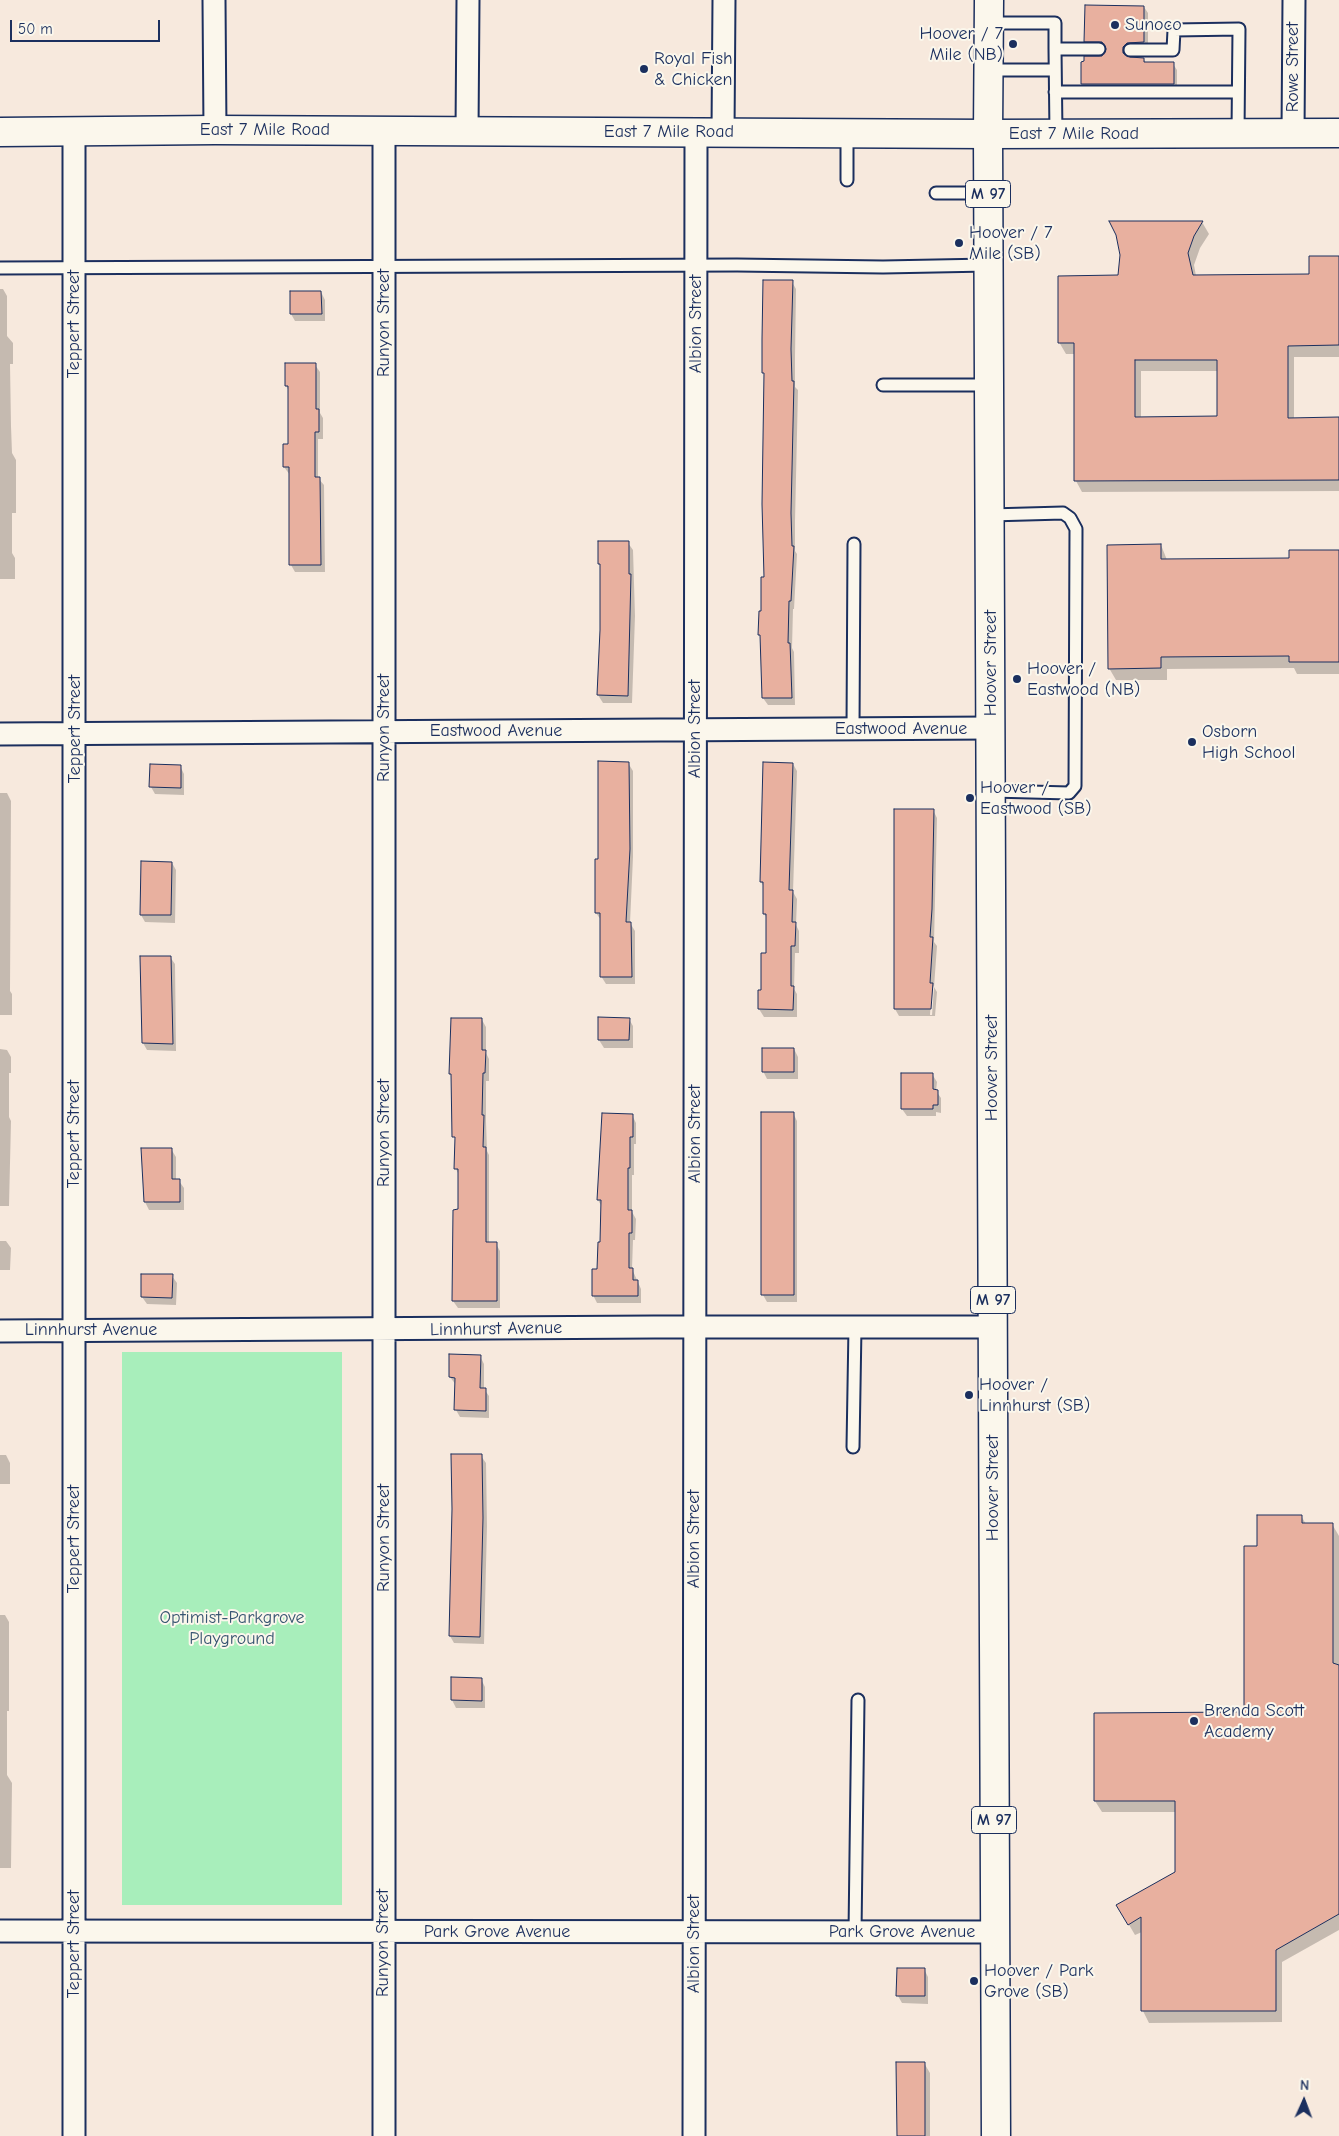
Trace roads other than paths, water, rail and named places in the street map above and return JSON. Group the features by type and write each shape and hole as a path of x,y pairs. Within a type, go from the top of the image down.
{"main road":[{"name":"Hoover Street","path":"989,12 988,265 992,791 996,2136"},
{"name":"East 7 Mile Road","path":"0,132 215,130 988,134 1339,133"}],"street":[{"path":"214,0 215,130"},
{"path":"467,132 468,0"},
{"name":"Albion Street","path":"694,2136 696,265 724,0"},
{"name":"Rowe Street","path":"1293,133 1294,0"},
{"name":"Runyon Street","path":"384,131 384,2136"},
{"name":"Teppert Street","path":"74,132 74,2136"},
{"name":"Eastwood Avenue","path":"0,734 991,728"},
{"name":"Linnhurst Avenue","path":"0,1331 993,1327"},
{"name":"Park Grove Avenue","path":"0,1931 995,1932"}],"lane":[{"path":"989,12 1055,23 1056,134"},
{"path":"1130,50 1173,50 1174,30 1239,29 1238,133"},
{"path":"1055,49 1093,49 1087,61"},
{"path":"1144,50 1144,62"},
{"path":"1164,50 1164,62"},
{"path":"988,70 1055,70"},
{"path":"1055,92 1086,90 1238,92"},
{"path":"847,133 847,180"},
{"path":"936,193 988,193"},
{"path":"0,268 384,268 696,265 883,268 988,265"},
{"path":"882,385 989,385"},
{"path":"990,515 1063,513 1070,518 1076,529 1076,786 1069,793 992,791"},
{"path":"852,729 854,544"},
{"path":"853,1447 855,1327"},
{"path":"855,1932 858,1700"}],"place":[{"name":"Sunoco","path":"1115,25"},
{"name":"Hoover / 7 Mile (NB)","path":"1013,44"},
{"name":"Royal Fish & Chicken","path":"644,69"},
{"name":"Hoover / 7 Mile (SB)","path":"959,243"},
{"name":"Hoover / Eastwood (NB)","path":"1017,679"},
{"name":"Osborn High School","path":"1192,742"},
{"name":"Hoover / Eastwood (SB)","path":"970,798"},
{"name":"Hoover / Linnhurst (SB)","path":"969,1395"},
{"name":"Brenda Scott Academy","path":"1194,1721"},
{"name":"Hoover / Park Grove (SB)","path":"974,1981"}],"park label":[{"name":"Optimist-Parkgrove Playground","path":"232,1628"}]}
